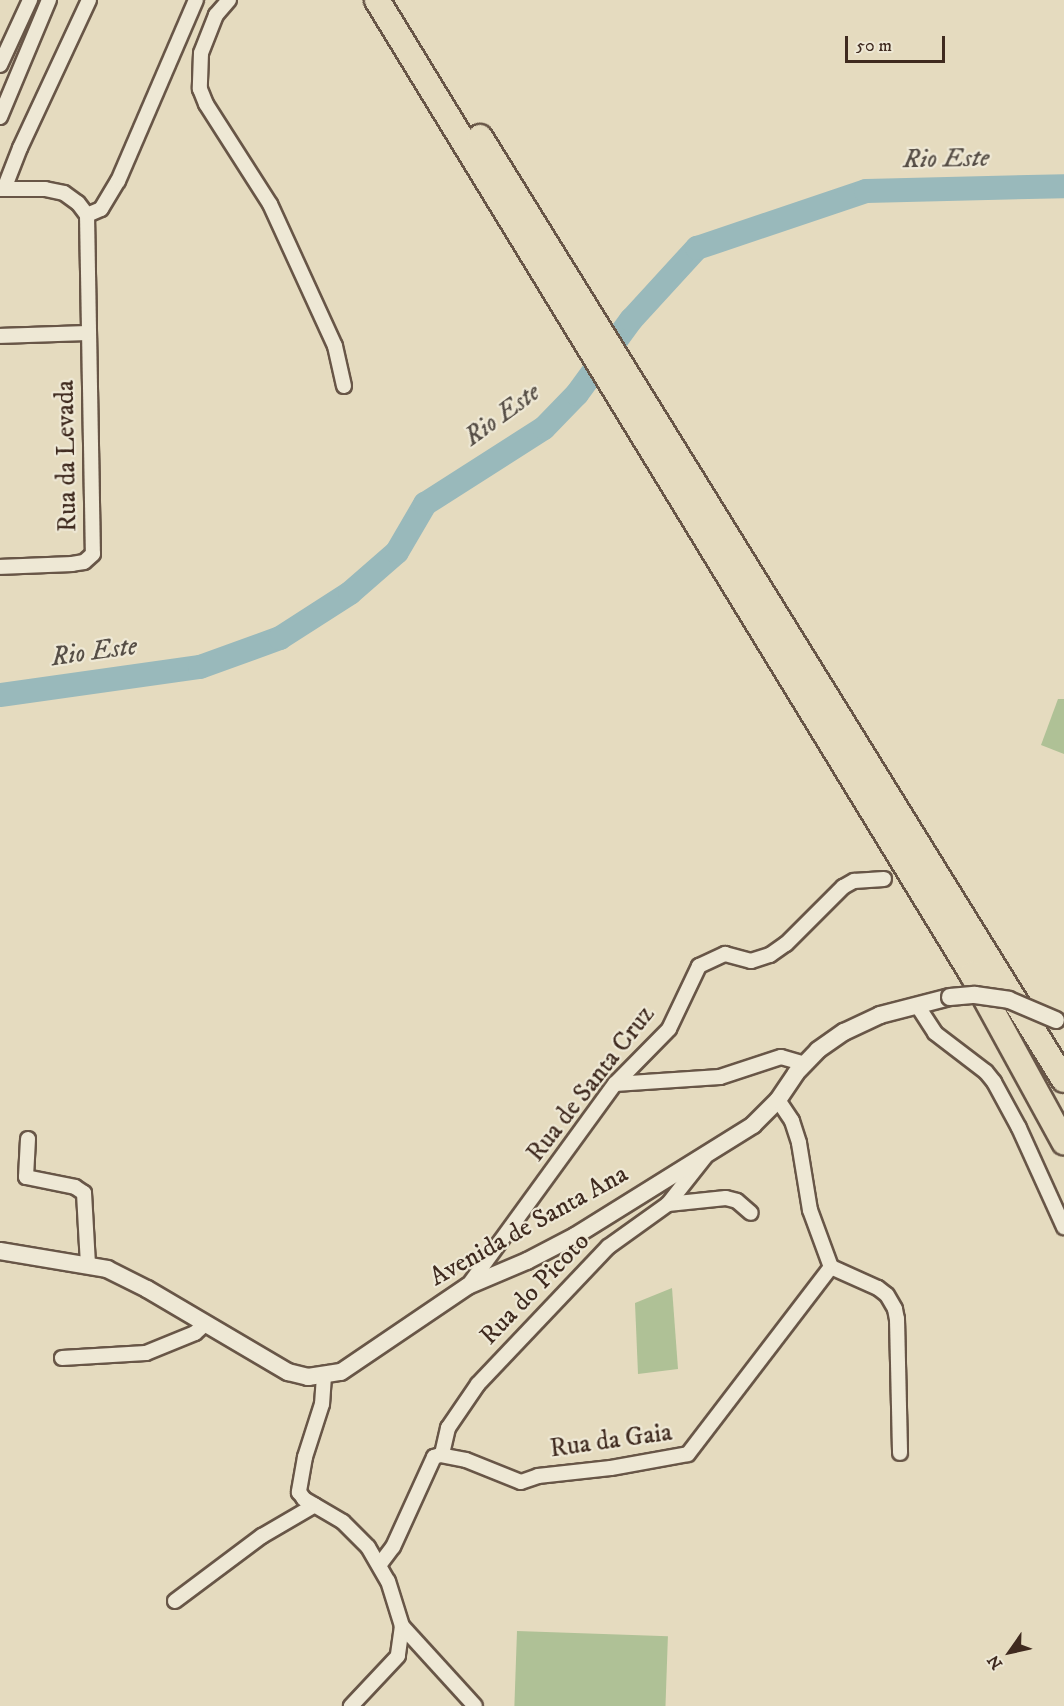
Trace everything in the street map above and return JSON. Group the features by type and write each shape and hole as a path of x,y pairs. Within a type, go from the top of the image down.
{"highway":[{"path":"377,0 494,175 651,428 1064,1080"},
{"path":"394,0 494,175"},
{"path":"651,428 972,974 1062,1136"}],"street":[{"path":"0,65 30,0"},
{"path":"0,114 49,0"},
{"path":"89,0 2,189 45,189 64,193 78,203 87,215 101,208 118,181 196,0"},
{"path":"229,0 216,15 201,53 200,89 206,104 270,204 335,346 344,386"},
{"name":"Rua da Levada","path":"0,567 72,564 84,562 93,554 87,215"},
{"path":"0,336 88,333"},
{"name":"Rua de Santa Cruz","path":"468,1286 615,1084 669,1029 701,964 725,954 752,961 770,955 786,944 843,887 854,881 884,879"},
{"name":"Avenida de Santa Ana","path":"0,1251 107,1269 147,1289 288,1372 308,1377 324,1376 341,1372 360,1361 468,1286 527,1261 575,1236 753,1125 778,1100 818,1050 844,1032 880,1015 950,997 975,995 1009,1000 1060,1022"},
{"path":"917,1005 935,1033 986,1072 994,1082 1019,1128 1064,1227"},
{"path":"615,1084 720,1077 781,1057 805,1064"},
{"path":"778,1100 792,1121 799,1143 810,1210 831,1268 878,1287 893,1303 897,1319 900,1454"},
{"path":"28,1139 26,1177 75,1187 84,1193 88,1264"},
{"name":"Rua do Picoto","path":"442,1455 448,1428 478,1384 608,1247 668,1204 711,1150"},
{"path":"668,1204 726,1198 737,1201 751,1213"},
{"name":"Rua da Gaia","path":"442,1455 466,1460 520,1482 537,1476 632,1466 688,1454 831,1268"},
{"path":"62,1358 146,1353 195,1333 205,1324"},
{"path":"324,1376 322,1404 298,1487 301,1496 343,1522 358,1535 380,1564 388,1581 402,1626 398,1656 351,1706"},
{"path":"380,1564 393,1547 435,1457 442,1455"},
{"path":"175,1601 262,1536 315,1505"},
{"path":"402,1626 475,1706"}],"green space":[{"path":"1058,699 1064,699 1064,754 1041,745"},
{"path":"672,1288 678,1369 638,1374 635,1303"},
{"path":"517,1631 668,1636 665,1706 514,1706"}],"waterway":[{"name":"Rio Este","path":"0,695 200,667 280,638 350,593 397,552 425,504 544,428 577,394 631,320 697,248 866,191 1064,186"}]}
